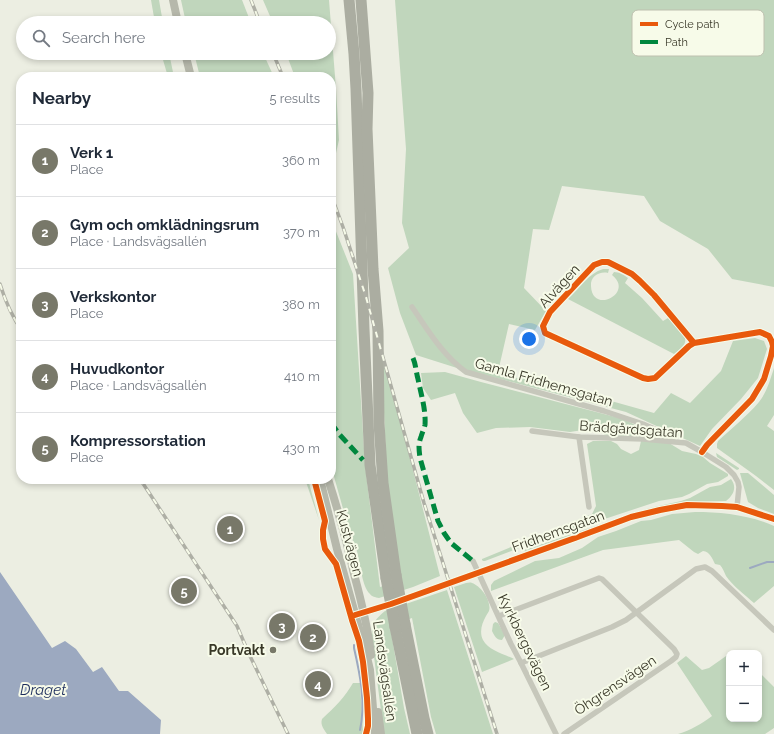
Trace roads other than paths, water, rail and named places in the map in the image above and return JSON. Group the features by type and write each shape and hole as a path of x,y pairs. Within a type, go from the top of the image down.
{"highway":[{"path":"349,0 356,89 370,465 400,625 417,734"},
{"path":"361,0 368,93 373,269 378,332 379,423 391,577"},
{"path":"400,625 428,734"}],"main road":[{"path":"173,0 176,16"},
{"path":"187,60 190,72"},
{"name":"Kustvägen","path":"321,484 355,615"},
{"name":"Kustvägen","path":"329,484 348,549 363,612"},
{"name":"Landsvägsallén","path":"363,612 367,628 381,734"},
{"name":"Landsvägsallén","path":"355,615 370,670 375,734"}],"street":[{"name":"Alvägen","path":"694,344 654,295 640,281 632,274 608,262 602,262 594,265 550,312 543,326 545,334 648,379 655,378 689,346 694,344 760,332 769,336 773,346 764,379 752,399 707,444 702,452"},
{"name":"Gamla Fridhemsgatan","path":"412,307 445,353 466,372 604,411 673,437"},
{"name":"Brädgårdsgatan","path":"532,430 579,437 643,439 686,443 726,467 736,477 739,487 737,507"},
{"path":"579,437 589,507"},
{"name":"Fridhemsgatan","path":"355,615 391,604 631,517 660,510 687,505 737,507 774,519"},
{"name":"Kyrkbergsvägen","path":"473,561 511,644 556,734"},
{"path":"521,663 626,620 696,569 705,567 712,571 774,630"},
{"path":"499,616 599,578 602,579 636,612"},
{"name":"Öhgrensvägen","path":"564,734 676,658 677,654 674,649 636,612"}],"water":[{"name":"Draget","path":"0,572 52,648 65,641 76,649 93,672 102,667 119,691 128,691 161,720 160,734 0,734"}],"waterway":[{"path":"750,568 767,562 774,562"},
{"path":"354,645 362,699 362,720 360,730"}],"railway":[{"path":"251,0 257,16"},
{"path":"276,60 281,72"},
{"path":"336,208 366,297 424,503 497,734"},
{"path":"0,284 16,321"},
{"path":"143,484 237,626 288,734"}],"place":[{"name":"Verk 1","path":"230,529"},
{"name":"Kompressorstation","path":"184,591"},
{"name":"Verkskontor","path":"282,626"},
{"name":"Gym och omklädningsrum","path":"313,637"},
{"name":"Portvakt","path":"273,650"},
{"name":"Huvudkontor","path":"318,684"}]}
